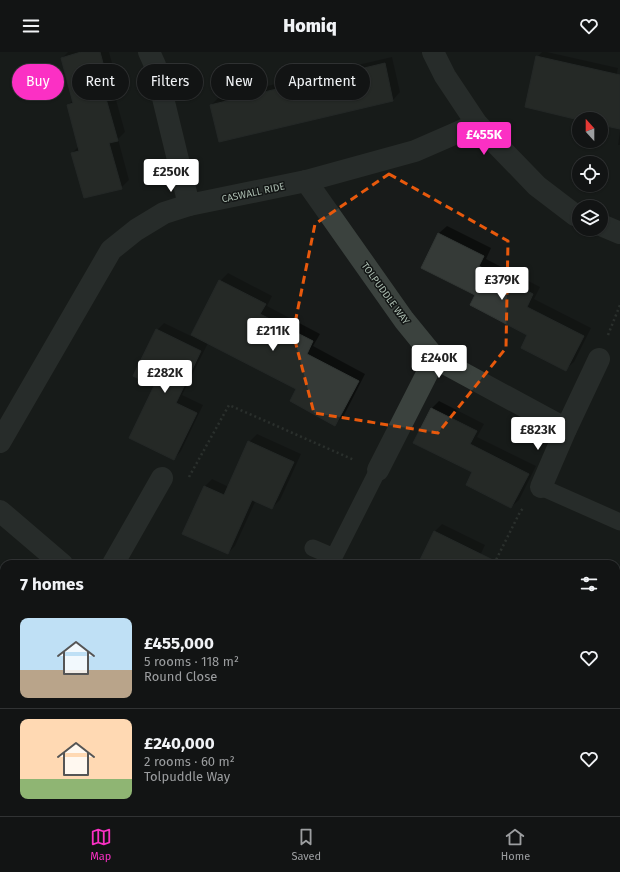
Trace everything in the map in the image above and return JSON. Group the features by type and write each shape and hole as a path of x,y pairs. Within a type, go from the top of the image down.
{"street":[{"path":"150,52 155,65 189,205"},
{"path":"433,52 445,76 477,124 537,186 572,213"},
{"name":"CASWALL RIDE","path":"0,442 111,250 136,230 164,214 189,205 306,181 415,151 477,124"},
{"name":"TOLPUDDLE WAY","path":"306,181 404,320 435,358 566,429"},
{"path":"608,228 620,233"},
{"path":"378,470 435,358"},
{"path":"541,487 598,359"},
{"path":"115,560 162,478"},
{"path":"0,511 57,560"}],"lane":[{"path":"313,548 334,557 378,470"},
{"path":"541,487 620,522"}],"path":[{"path":"598,359 620,305"},
{"path":"162,478 185,485 229,405 378,470"},
{"path":"496,560 520,512 541,487"}],"highlighted area":[{"path":"389,174 508,241 506,348 438,433 314,413 293,333 315,224"}],"building":[{"path":"81,52 100,52 103,64 72,64 72,99 64,64 63,64 61,58"},
{"path":"536,56 620,75 620,129 608,126 608,112 572,112 572,118 525,107"},
{"path":"385,63 393,101 219,142 210,105 231,100 267,100 267,91 275,89 275,100 370,100 370,67"},
{"path":"72,100 106,100 118,141 109,143 122,189 84,198 71,153 79,151 67,105 73,103"},
{"path":"438,233 484,256 479,266 533,294 527,307 584,336 566,371 521,348 527,335 470,305 475,295 421,268"},
{"path":"219,280 266,304 260,314 313,341 307,354 359,381 335,426 290,401 296,389 191,335"},
{"path":"156,329 201,351 176,403 197,413 174,460 129,438 154,386 133,376"},
{"path":"431,408 477,431 470,444 529,474 511,508 466,485 472,472 413,443"},
{"path":"248,441 294,462 272,509 252,500 228,554 182,534 204,486 224,495"},
{"path":"434,531 493,560 420,560"}]}
